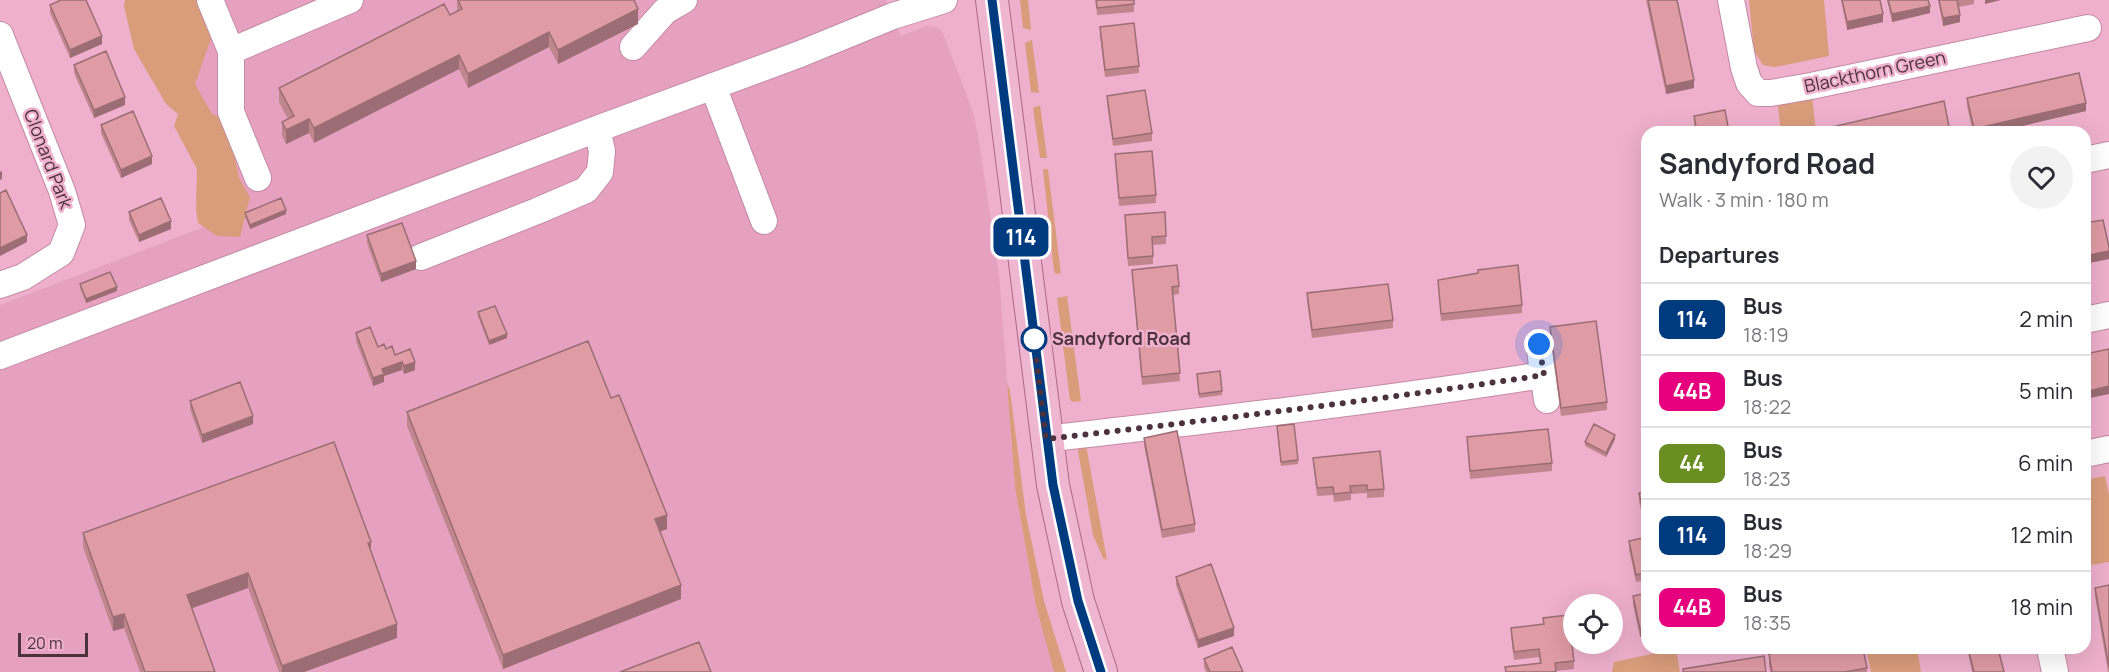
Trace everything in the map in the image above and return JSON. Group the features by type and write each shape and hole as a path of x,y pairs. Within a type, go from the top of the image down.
{"main road":[{"path":"992,0 1046,439 1064,540 1078,601 1101,672"}],"street":[{"path":"210,0 231,51 231,112 258,178"},
{"path":"231,51 350,0"},
{"path":"633,46 665,11 684,0"},
{"path":"0,356 800,54 893,16 944,0"},
{"name":"Blackthorn Green","path":"1731,0 1749,83 1758,93 1811,86 2088,28"},
{"name":"Clonard Park","path":"0,34 62,191 72,225 61,253 23,277 0,285"},
{"path":"713,86 764,222"},
{"path":"421,257 586,189 600,172 602,151 597,129"},
{"path":"2091,159 2109,155"},
{"path":"2091,319 2109,315"},
{"path":"1046,439 1428,393 1545,388 1539,344"},
{"path":"2091,453 2109,449"},
{"path":"2051,654 2055,672"}],"shaded area":[{"path":"125,0 204,0 212,36 195,84 212,114 249,127 242,149 235,158 239,178 250,197 240,237 217,236 198,223 197,169 174,126 178,114 166,104 134,49 124,6"},
{"path":"152,0 886,0 901,36 926,26 939,28 972,109 978,135 999,274 1015,487 1036,606 1054,672 0,672 0,305 238,214"},
{"path":"1020,0 1028,0 1031,30 1023,28"},
{"path":"1749,0 1824,0 1829,56 1775,67 1763,65 1754,51"},
{"path":"1032,40 1039,93 1031,92 1025,43"},
{"path":"1812,95 1815,126 1780,126 1777,100"},
{"path":"1040,105 1047,158 1040,158 1033,108"},
{"path":"1043,169 1048,169 1061,273 1056,274 1054,272"},
{"path":"1067,296 1081,401 1073,402 1070,400 1057,298"},
{"path":"1007,383 1010,391 1026,515 1044,601 1066,672 1054,672 1036,606 1015,487"},
{"path":"1086,445 1107,560 1103,558 1093,535 1078,451 1080,447"},
{"path":"2105,476 2109,495 2109,562 2091,565 2091,479"},
{"path":"1652,654 1677,654 1680,672 1612,672 1614,662"},
{"path":"1867,654 1918,654 1921,672 1871,672"}],"building":[{"path":"61,0 86,0 102,36 70,50 50,5"},
{"path":"458,0 634,0 638,9 558,50 549,32 468,74 459,55 314,128 309,119 286,130 282,122 294,116 279,88 444,4 450,15 462,9"},
{"path":"1096,0 1134,0 1134,4 1097,8"},
{"path":"1648,0 1677,0 1694,80 1666,86"},
{"path":"1842,0 1880,0 1883,14 1847,22"},
{"path":"1888,0 1928,0 1930,6 1892,14"},
{"path":"1939,0 1957,0 1960,15 1943,18"},
{"path":"1134,23 1139,66 1105,70 1100,27"},
{"path":"106,51 125,97 94,110 74,65"},
{"path":"2079,73 2086,103 1987,126 1973,126 1967,98"},
{"path":"1145,90 1152,133 1113,139 1107,96"},
{"path":"1944,101 1949,126 1836,126"},
{"path":"1725,110 1728,126 1696,126 1694,116"},
{"path":"133,111 152,156 121,170 101,125"},
{"path":"1152,151 1156,195 1119,198 1115,154"},
{"path":"6,190 27,235 0,248 0,193"},
{"path":"161,198 171,221 139,235 129,212"},
{"path":"281,198 286,210 250,225 245,213"},
{"path":"1165,212 1166,236 1152,237 1153,256 1128,258 1125,215"},
{"path":"2103,220 2109,251 2091,255 2091,222"},
{"path":"402,223 416,261 381,274 367,235"},
{"path":"1177,265 1179,286 1172,287 1180,373 1142,377 1132,270"},
{"path":"1518,265 1522,305 1441,314 1438,280 1478,273 1478,270"},
{"path":"110,272 117,287 86,299 80,284"},
{"path":"1388,284 1393,320 1312,330 1307,293"},
{"path":"495,306 507,334 489,341 478,312"},
{"path":"1596,321 1607,402 1561,408 1550,327"},
{"path":"370,327 378,347 384,344 386,349 392,346 395,355 410,349 415,362 404,366 402,362 382,369 384,374 373,378 356,333"},
{"path":"588,341 611,398 619,395 667,515 655,519 681,585 503,655 407,412"},
{"path":"2109,349 2109,386 2091,390 2091,353"},
{"path":"1220,371 1222,391 1199,394 1197,374"},
{"path":"240,382 253,416 202,435 190,401"},
{"path":"1294,424 1298,460 1281,462 1277,426"},
{"path":"1594,424 1615,435 1606,453 1585,442"},
{"path":"1548,429 1552,463 1470,471 1467,437"},
{"path":"1177,431 1195,524 1162,530 1144,438"},
{"path":"334,442 371,542 368,543 397,624 282,666 248,573 187,595 215,672 145,672 124,614 113,617 83,533"},
{"path":"1380,451 1384,489 1367,490 1367,485 1350,486 1351,492 1334,494 1333,487 1317,488 1313,458"},
{"path":"1641,538 1641,574 1636,575 1629,541"},
{"path":"1211,564 1234,628 1198,640 1176,577"},
{"path":"2109,585 2109,667 2095,588"},
{"path":"1641,594 1641,629 1640,629 1633,596"},
{"path":"1563,616 1563,654 1573,654 1574,661 1555,663 1556,671 1553,672 1506,672 1505,667 1541,663 1539,649 1514,652 1511,628 1544,624 1543,618"},
{"path":"699,642 711,672 620,672"},
{"path":"1232,647 1243,672 1210,672 1204,659"},
{"path":"1769,654 1864,654 1867,668 1845,672 1772,672"},
{"path":"1970,654 2000,654 2004,672 1974,672"},
{"path":"1764,656 1766,672 1683,672 1683,669"}],"bus line":[{"name":"114","path":"992,0 1053,485 1078,601 1101,672"}],"place":[{"name":"Sandyford Road","path":"1034,339"}],"route":[{"path":"1034,339 1046,439 1235,418 1428,393 1544,375 1539,344"}]}
